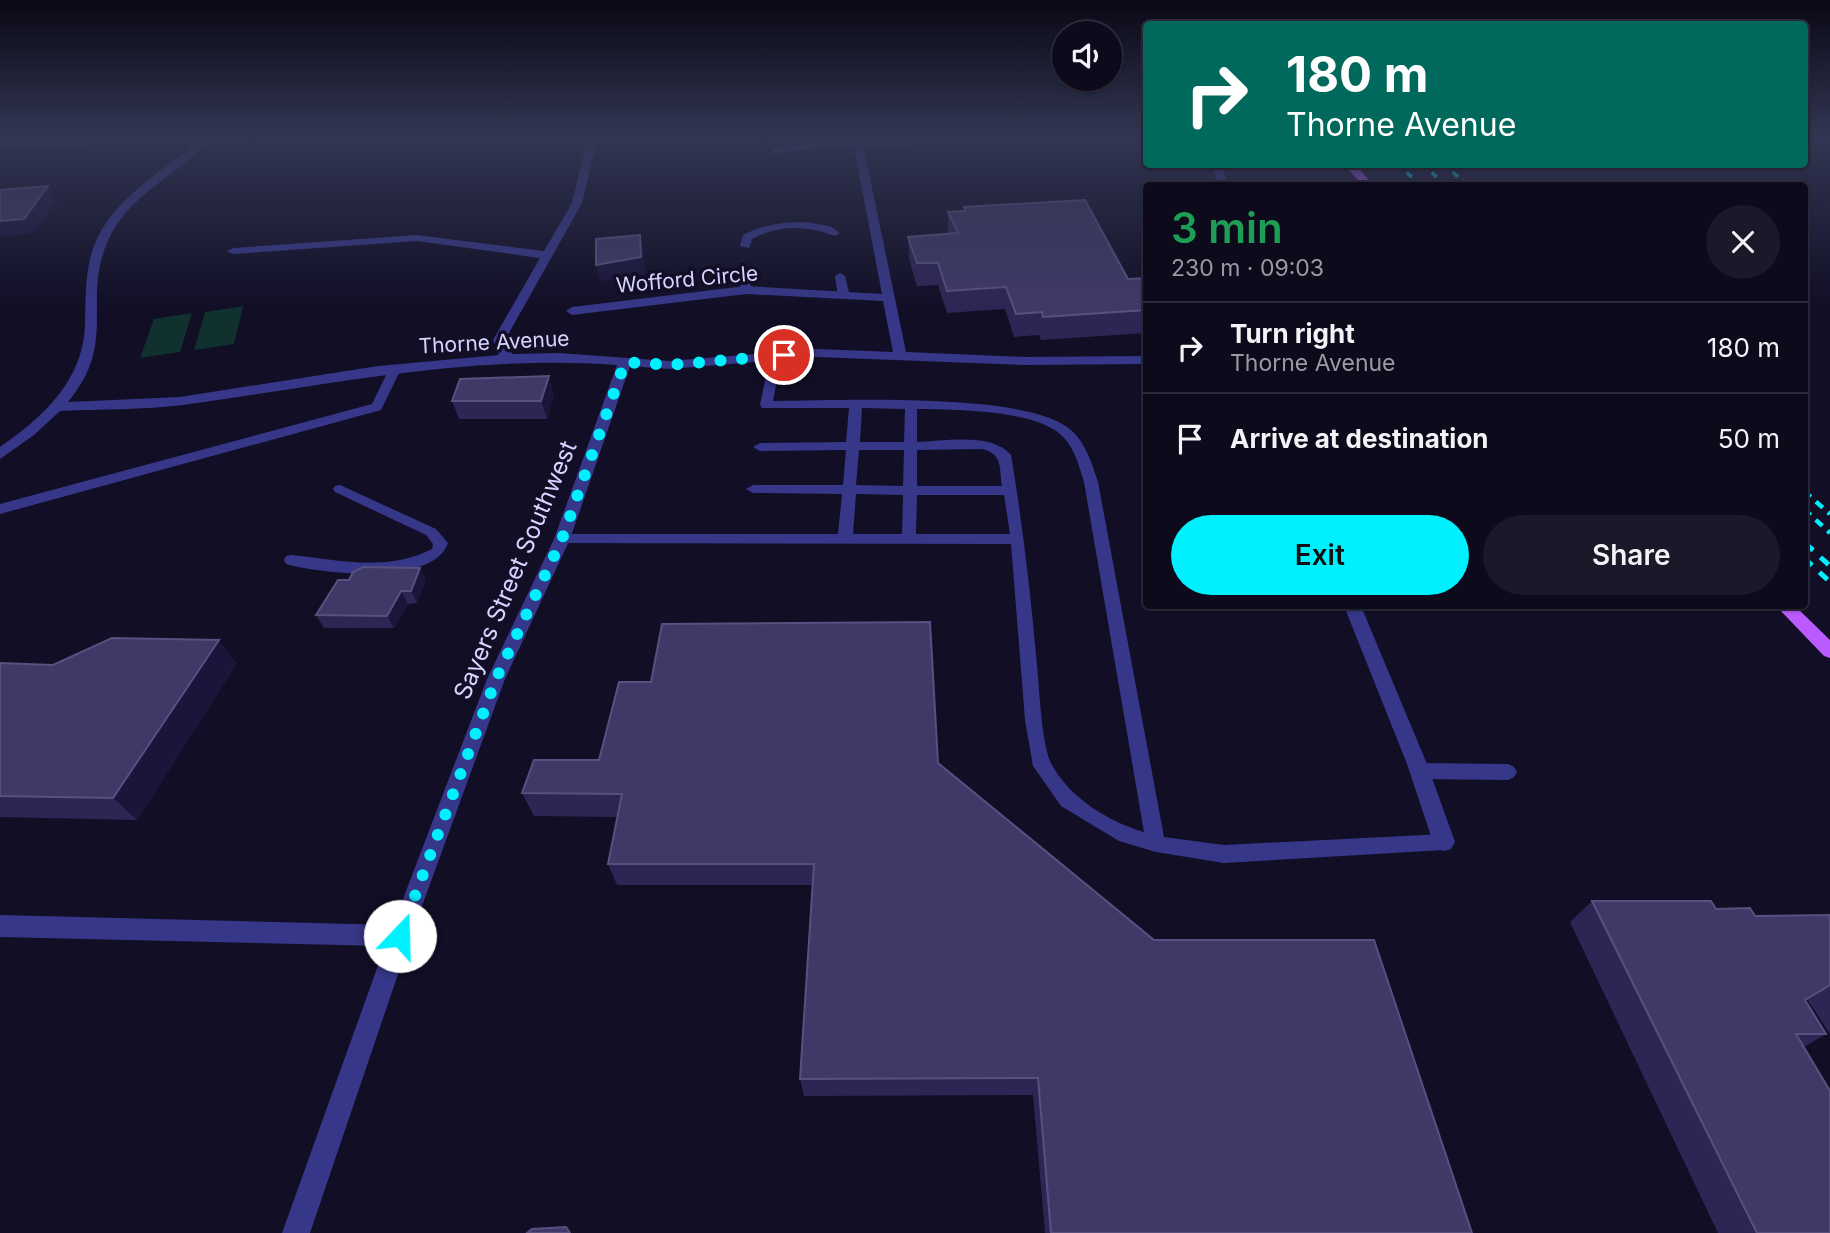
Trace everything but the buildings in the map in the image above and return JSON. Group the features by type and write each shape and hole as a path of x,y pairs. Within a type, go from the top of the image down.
{"main road":[{"path":"1788,609 1830,651"}],"street":[{"path":"0,454 56,407 72,387 88,356 91,278 96,255 107,230 138,195"},
{"path":"507,358 499,340 578,203 580,195"},
{"path":"868,195 900,355"},
{"path":"233,251 417,238 546,255"},
{"name":"Wofford Circle","path":"572,310 746,290 889,298"},
{"name":"Thorne Avenue","path":"56,407 180,401 395,369 507,358 559,357 669,365 776,355 900,355 1025,361 1143,360"},
{"name":"Sayers Street Southwest","path":"296,1233 400,936 496,679 562,539 625,362"},
{"path":"1353,609 1419,771 1444,842"},
{"path":"0,926 400,936"}],"lane":[{"path":"745,246 747,237 764,229 817,226 835,233"},
{"path":"744,268 746,290"},
{"path":"840,276 844,296"},
{"path":"776,355 766,405 984,407 1045,419 1065,430 1079,450 1091,482 1156,845"},
{"path":"0,509 377,407 395,369"},
{"path":"845,539 855,447 856,406"},
{"path":"909,539 911,407"},
{"path":"760,447 982,445 998,449 1004,455 1018,539 1034,720 1042,766 1068,800 1119,833 1156,845 1224,854 1444,842"},
{"path":"291,560 390,568 414,564 438,552 441,542 431,532 340,489"},
{"path":"753,489 1011,491"},
{"path":"562,539 1018,539"},
{"path":"1419,771 1508,772"}],"green space":[{"path":"243,306 234,344 194,350 205,312"},
{"path":"192,313 180,352 140,358 154,319"}],"railway":[{"path":"1808,495 1830,514"},
{"path":"1808,513 1830,533"},
{"path":"1808,546 1830,566"},
{"path":"1808,562 1830,582"}],"route":[{"path":"400,936 496,679 562,539 612,406 625,362 669,365 784,355"}]}
